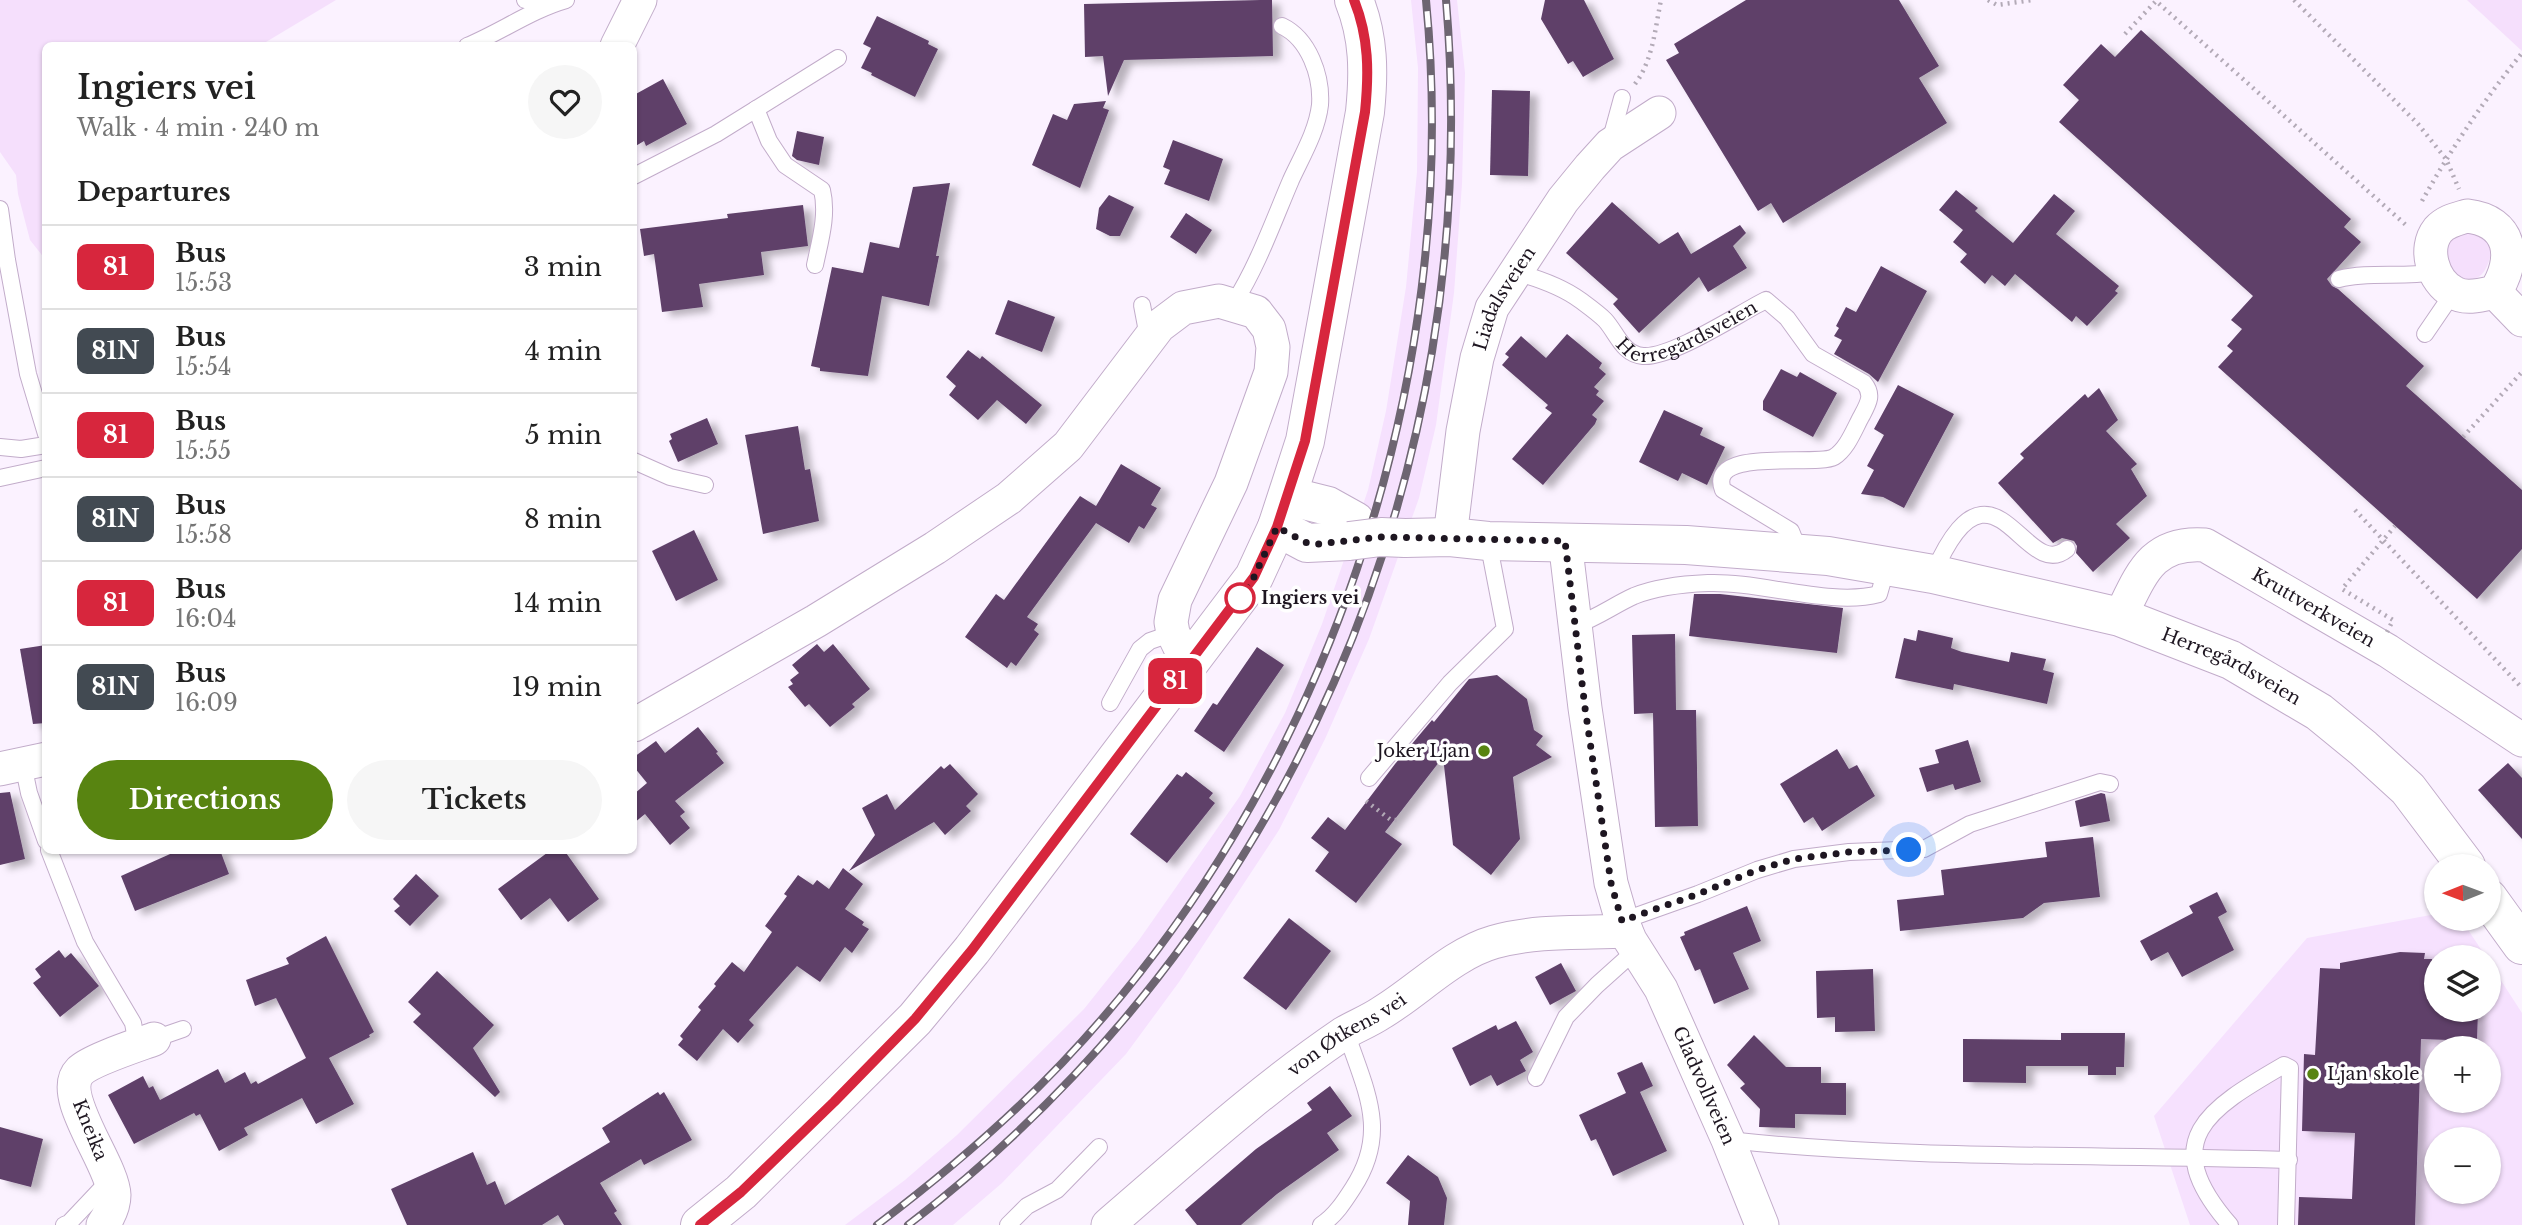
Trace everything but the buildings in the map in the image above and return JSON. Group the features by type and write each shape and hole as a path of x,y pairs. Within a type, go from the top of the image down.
{"street":[{"path":"619,42 640,0"},
{"path":"699,1225 751,1183 915,1019 972,950 1180,648 1247,588 1283,511 1305,441 1313,399 1365,112 1367,48 1364,28 1354,0"},
{"name":"Liadalsveien","path":"1450,537 1463,431 1483,334 1492,308 1563,200 1609,145 1659,113"},
{"path":"2468,216 2490,221 2500,229 2506,240 2507,264 2503,280 2495,292 2465,296 2440,270 2438,231 2452,219 2468,216"},
{"path":"2495,292 2522,320"},
{"path":"637,723 828,614 1009,498 1068,446 1158,326 1183,309 1219,300 1256,312 1269,329 1273,347 1271,372 1231,483 1175,600 1171,622 1180,648"},
{"name":"Herregårdsveien","path":"1283,511 1307,543 1373,534 1488,541 1686,545 1800,554 1933,573 2120,617 2231,660 2319,712 2408,789 2457,854"},
{"name":"Gladvollveien","path":"1565,541 1585,708 1611,883 1628,934 1661,989 1728,1140 1762,1225"},
{"name":"Kruttverkveien","path":"2120,617 2151,563 2168,548 2178,545 2205,545 2388,651 2522,740"},
{"path":"2501,916 2522,945"},
{"name":"von Øtkens vei","path":"1108,1225 1209,1137 1346,1032 1381,1013 1467,953 1491,943 1521,936 1628,934"},
{"name":"Kneika","path":"103,1225 112,1209 114,1194 97,1146 79,1112 75,1080 84,1068 158,1038"}],"lane":[{"path":"525,0 547,5"},
{"path":"476,42 547,5 566,0"},
{"path":"1234,303 1250,277 1313,132 1320,105 1319,78 1311,58 1291,31 1282,26"},
{"path":"637,174 716,134 838,58"},
{"path":"1609,145 1622,98"},
{"path":"756,109 769,141 785,165 822,190 824,217 815,265"},
{"path":"0,209 28,374 42,421"},
{"path":"2339,279 2349,276 2404,276 2440,270 2425,334"},
{"name":"Herregårdsveien","path":"1515,272 1539,278 1577,298 1605,321 1626,350 1641,356 1658,354 1712,331 1766,300 1787,318 1814,354 1864,383 1869,389 1869,402 1849,440 1832,458 1734,465 1722,479 1723,490 1791,530 1800,554"},
{"path":"1142,304 1149,340"},
{"path":"0,447 21,449 42,446"},
{"path":"637,462 670,477 705,485"},
{"path":"0,478 42,469"},
{"path":"1933,573 1947,543 1959,527 1970,518 1982,514 1992,514 2003,519 2045,554 2056,556 2067,549"},
{"path":"1369,778 1450,683 1505,629 1488,541"},
{"path":"1576,625 1594,619 1633,597 1663,588 1709,583 1843,597 1871,596 1879,594 1887,566"},
{"path":"1110,703 1140,649 1150,642 1180,648"},
{"path":"23,764 29,793 42,830"},
{"path":"1536,1078 1566,1017 1597,985 1628,934 1698,894 1757,870 1794,859 1849,852 1924,849 1970,824 2099,782 2110,784"},
{"path":"51,854 85,942 133,1023 158,1038"},
{"path":"1321,1225 1344,1203 1360,1179 1367,1165 1373,1135 1370,1107 1346,1032"},
{"path":"2230,1225 2201,1181 2193,1158 2197,1136 2209,1116 2242,1089 2284,1065 2290,1068 2286,1225"},
{"path":"1728,1140 1900,1152 2288,1160"},
{"path":"1009,1225 1027,1206 1058,1190 1099,1147"},
{"path":"64,1225 110,1182"}],"path":[{"path":"1622,98 1641,76 1651,52 1661,0"},
{"path":"1988,0 1997,5 2033,0"},
{"path":"2294,0 2418,124 2446,159 2468,216"},
{"path":"2125,34 2156,1 2419,238 2440,270"},
{"path":"2420,203 2490,92 2522,53"},
{"path":"2405,225 2413,214"},
{"path":"2463,437 2522,372"},
{"path":"2355,510 2522,688"},
{"path":"2387,632 2393,620 2342,589 2395,526"},
{"path":"1373,807 1391,820 1401,820"}],"shaded area":[{"path":"0,0 336,0 266,42 42,42 42,255 30,240 16,175 0,152"},
{"path":"1411,0 1457,0 1465,73 1462,184 1454,293 1436,425 1419,498 1369,639 1325,739 1279,830 1179,982 1126,1054 1002,1183 953,1225 845,1225 905,1180 957,1135 1084,1009 1139,940 1240,796 1285,713 1322,624 1368,490 1386,411 1406,287 1417,172 1418,68"},
{"path":"2467,0 2522,0 2522,51"},
{"path":"2466,230 2493,243 2486,268 2477,278 2462,278 2451,274 2446,258 2448,244"},
{"name":"Ljan skole","path":"2424,916 2424,931 2469,931 2478,945 2424,945 2424,1022 2501,1022 2501,981 2522,1013 2522,1225 2190,1225 2154,1116 2307,938"}],"railway":[{"path":"877,1225 973,1148 1018,1107 1062,1063 1155,953 1235,833 1303,705 1357,570 1396,430 1422,287 1432,143 1426,0"},
{"path":"908,1225 1042,1109 1158,978 1255,835 1334,682 1393,520 1432,351 1450,177 1446,0"}],"bus line":[{"name":"81","path":"700,1225 741,1192 915,1019 972,950 1254,577 1277,527 1305,441 1365,112 1367,48 1364,28 1354,0"}],"place":[{"name":"Ingiers vei","path":"1240,598"},
{"name":"Joker Ljan","path":"1484,751"},
{"name":"Ljan skole","path":"2313,1074"}],"route":[{"path":"1240,598 1254,577 1277,527 1307,543 1318,544 1381,537 1565,541 1585,708 1611,883 1622,921 1757,870 1794,859 1849,852 1909,850"}]}
